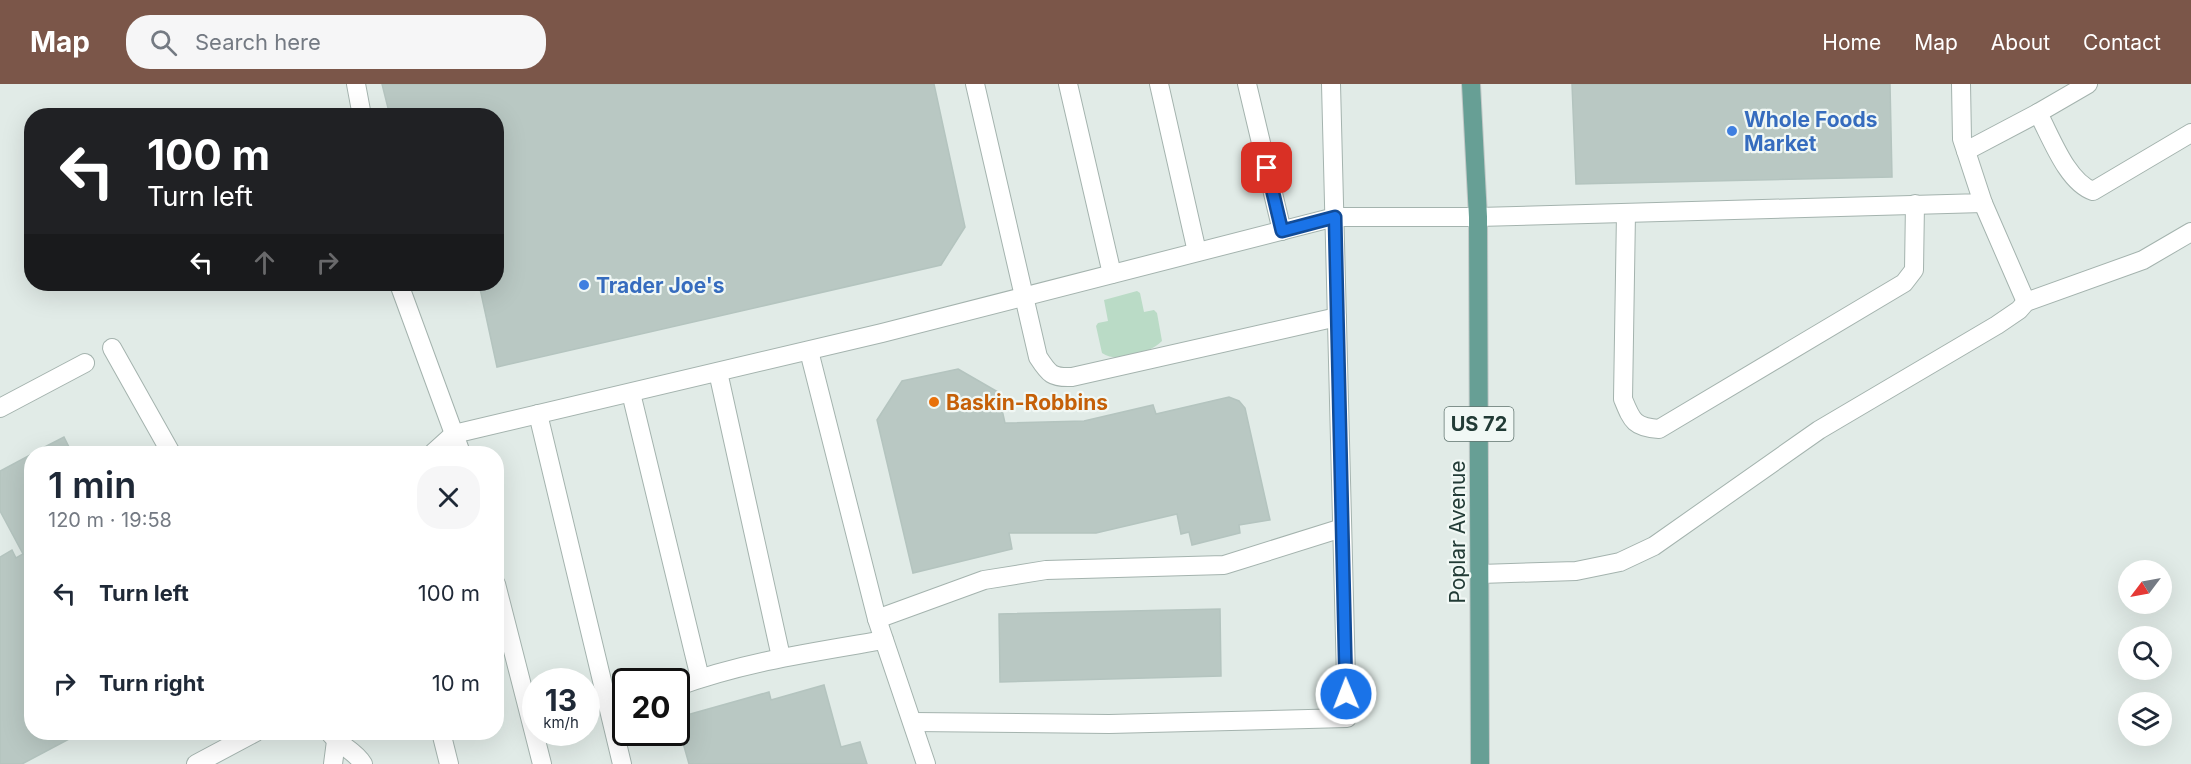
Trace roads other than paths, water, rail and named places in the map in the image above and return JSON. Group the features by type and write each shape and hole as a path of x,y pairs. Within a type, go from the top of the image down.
{"main road":[{"name":"Poplar Avenue","path":"1471,84 1478,217 1480,764"}],"street":[{"path":"356,84 360,108"},
{"path":"975,84 1038,357 1047,371 1058,378 1072,377 1337,317"},
{"path":"1068,84 1112,274"},
{"path":"1159,84 1197,252"},
{"path":"1247,84 1282,231"},
{"path":"913,722 1109,723 1347,718 1331,84"},
{"path":"1961,84 1962,139 1983,203 2026,302"},
{"path":"1966,151 2088,84"},
{"path":"2038,113 2069,171 2082,187 2093,191 2191,133"},
{"path":"441,446 454,434 809,351 1335,217 1478,217 1983,203"},
{"path":"1626,213 1623,399 1632,419 1642,428 1659,429 1904,283 1914,270 1914,204"},
{"path":"1480,574 1576,571 1620,562 1654,546 1819,430 1997,325 2019,310 2026,302 2143,260 2191,232"},
{"path":"402,291 458,446"},
{"path":"112,348 167,446"},
{"path":"809,351 877,619 926,764"},
{"path":"0,408 85,363"},
{"path":"718,372 781,657"},
{"path":"631,393 700,678"},
{"path":"538,414 612,688"},
{"path":"877,619 984,580 1046,570 1224,565 1342,528"},
{"path":"504,615 542,764"},
{"path":"690,682 781,657 884,640"},
{"path":"196,764 241,740"},
{"path":"332,740 333,764"},
{"path":"336,740 358,756 363,764"},
{"path":"443,740 449,764"},
{"path":"621,746 622,764"}],"place":[{"name":"Whole Foods Market","path":"1732,131"},
{"name":"Trader Joe's","path":"584,285"},
{"name":"Baskin-Robbins","path":"934,402"}]}
